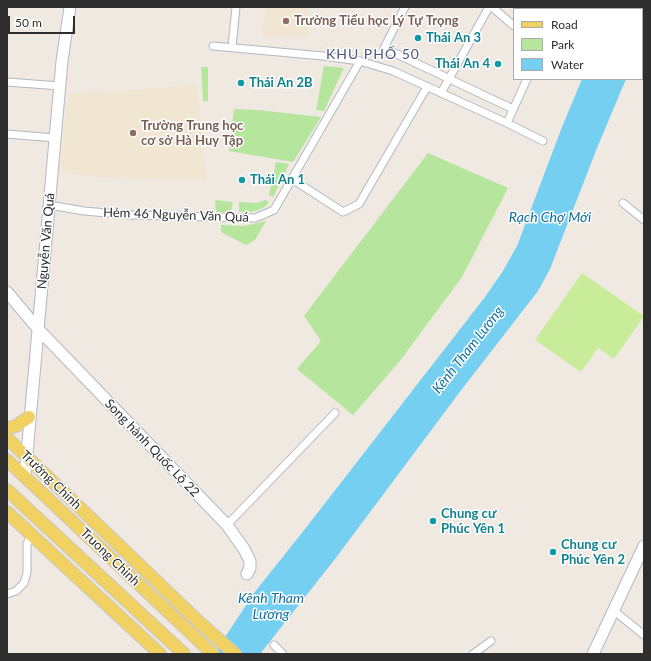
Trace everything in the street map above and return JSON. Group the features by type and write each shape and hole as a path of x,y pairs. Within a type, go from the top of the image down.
{"main road":[{"name":"Nguyễn Văn Quá","path":"25,476 62,61 70,7"},
{"path":"7,292 39,330"},
{"name":"Song hành Quốc Lộ 22","path":"39,330 226,525 244,549 250,561 250,568 247,574"},
{"path":"7,428 16,426 30,416"},
{"name":"Trường Chinh","path":"7,438 199,622 235,654"},
{"name":"Truong Chinh","path":"7,460 213,654"},
{"name":"Truong Chinh","path":"7,490 184,654"},
{"path":"7,512 160,654"},
{"path":"593,654 644,546"}],"street":[{"path":"232,47 236,7"},
{"path":"405,7 384,48 513,109"},
{"path":"441,93 491,7 513,25"},
{"path":"213,46 323,56 360,61 393,72 507,123 543,141"},
{"name":"Hẻm 46 Nguyễn Văn Quá","path":"49,205 84,211 123,214 255,218 274,210 360,61"},
{"path":"507,123 527,80"},
{"path":"7,82 60,86"},
{"path":"292,179 343,212 359,204 427,87"},
{"path":"7,134 55,138"},
{"path":"623,203 644,220"},
{"path":"226,525 335,413"},
{"path":"7,594 16,591 24,583 27,574 27,544 31,535"},
{"path":"614,610 644,635"},
{"path":"472,654 491,641"},
{"path":"274,644 284,654"}],"shaded area":[{"name":"Trường Tiểu học Lý Tự Trọng","path":"265,7 308,7 308,36 263,36"},
{"name":"Trường Trung học cơ sở Hà Huy Tập","path":"197,85 207,180 99,177 59,172 68,94"}],"green space":[{"path":"324,66 344,68 324,111 316,110"},
{"path":"201,67 208,67 208,101 203,101"},
{"path":"234,109 258,110 321,117 293,162 229,151"},
{"path":"428,153 508,188 462,277 399,362 353,415 297,369 321,341 304,316"},
{"path":"276,162 289,164 273,197 269,195"},
{"path":"215,200 233,202 231,212 216,212"},
{"path":"266,200 269,202 266,206 258,210 251,212 239,212 239,202 256,203"},
{"path":"266,221 255,240 246,245 221,232 221,225 244,226"},
{"path":"582,273 644,316 614,359 598,348 581,372 535,340"}],"water":[{"path":"644,7 643,48 643,8 620,8"},
{"name":"Kênh Tham Lương","path":"582,80 626,80 597,148 550,269 538,291 462,389 335,559 260,654 214,654 254,593 485,297 503,271 517,246 562,127"}],"place":[{"name":"Trường Tiểu học Lý Tự Trọng","path":"286,21"},
{"name":"Thái An 3","path":"418,38"},
{"name":"Thái An 4","path":"498,64"},
{"name":"Thái An 2B","path":"241,83"},
{"name":"Trường Trung học cơ sở Hà Huy Tập","path":"133,133"},
{"name":"Thái An 1","path":"242,180"},
{"name":"Chung cư Phúc Yên 1","path":"433,521"},
{"name":"Chung cư Phúc Yên 2","path":"553,552"}],"district":[{"name":"KHU PHỐ 50","path":"373,54"}],"water label":[{"name":"Rạch Chợ Mới","path":"550,217"}]}
